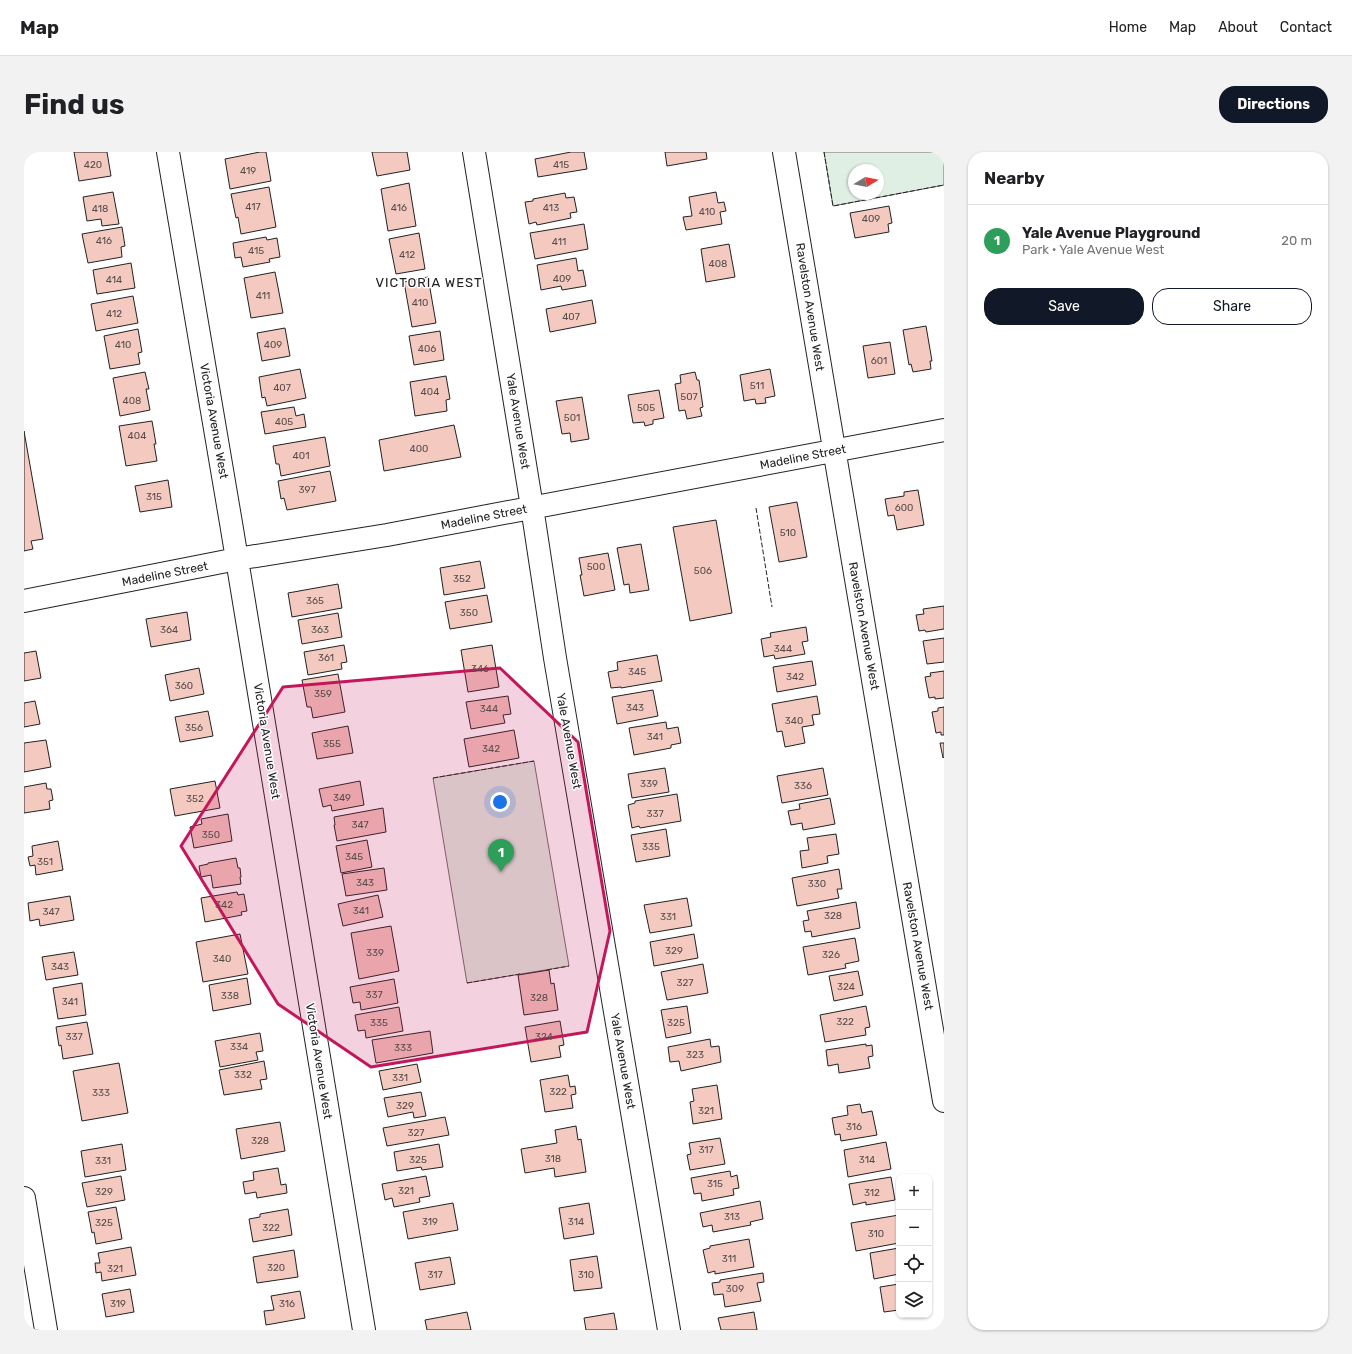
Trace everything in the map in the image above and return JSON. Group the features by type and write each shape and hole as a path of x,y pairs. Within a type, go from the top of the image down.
{"street":[{"name":"Victoria Avenue West","path":"168,152 237,559 364,1330"},
{"name":"Yale Avenue West","path":"474,152 559,681 669,1330"},
{"name":"Ravelston Avenue West","path":"784,152 944,1101"},
{"name":"Madeline Street","path":"24,601 237,559 387,535 944,430"},
{"path":"24,1198 46,1330"}],"highlighted area":[{"path":"500,668 578,742 610,931 587,1032 371,1067 278,1004 181,846 283,687"}],"green space":[{"path":"824,152 944,152 944,185 884,196 884,164 848,164 848,200 865,200 833,206"},
{"path":"534,761 569,966 467,983 433,778"}],"building":[{"path":"74,152 107,152 111,176 79,181"},
{"path":"266,152 271,181 230,189 225,159"},
{"path":"372,152 407,152 410,170 377,176"},
{"path":"571,152 584,152 587,169 538,177 535,159"},
{"path":"665,152 706,152 707,159 667,166"},
{"path":"409,183 416,226 388,231 381,189"},
{"path":"269,187 276,227 241,234 238,217 236,218 231,194"},
{"path":"113,192 119,224 102,226 101,219 87,221 83,197"},
{"path":"716,192 718,203 724,202 726,211 720,212 722,224 686,230 683,217 692,216 689,197"},
{"path":"565,193 566,198 574,197 577,212 570,213 571,218 537,225 536,222 529,224 525,202"},
{"path":"889,206 892,223 888,224 889,232 855,238 850,213"},
{"path":"584,224 588,249 535,259 530,233"},
{"path":"122,227 125,246 121,247 122,257 88,263 82,234"},
{"path":"419,233 425,269 396,274 389,239"},
{"path":"266,237 267,240 277,238 280,257 269,259 270,262 243,267 241,257 235,258 233,243"},
{"path":"729,244 735,277 706,282 701,249"},
{"path":"576,258 578,271 583,270 586,286 562,290 561,286 541,290 537,265"},
{"path":"131,263 135,288 97,294 93,270"},
{"path":"275,272 283,313 251,318 244,278"},
{"path":"428,277 436,323 412,327 404,282"},
{"path":"133,296 138,323 96,331 91,304"},
{"path":"592,300 596,323 550,332 546,309"},
{"path":"926,326 932,361 930,361 931,369 913,372 911,364 909,365 903,330"},
{"path":"285,328 290,356 262,361 257,333"},
{"path":"138,329 142,352 138,353 140,364 110,369 104,336"},
{"path":"440,331 444,360 414,365 409,336"},
{"path":"890,342 895,374 868,378 863,346"},
{"path":"300,369 306,398 267,406 265,397 262,398 259,377"},
{"path":"770,369 775,396 765,398 766,403 756,404 755,399 744,401 740,375"},
{"path":"145,372 149,389 146,389 150,410 120,416 113,378"},
{"path":"695,372 697,380 699,380 703,407 700,408 702,416 687,419 685,410 679,411 675,384 681,383 680,375"},
{"path":"446,376 450,399 446,400 447,411 415,416 410,382"},
{"path":"659,390 664,418 653,420 653,424 645,426 644,422 633,423 628,395"},
{"path":"582,397 589,439 571,442 570,433 562,434 556,401"},
{"path":"294,407 296,416 304,414 306,427 265,434 261,412"},
{"path":"152,421 157,461 126,466 119,426"},
{"path":"454,425 461,457 384,471 379,440"},
{"path":"24,431 43,539 31,541 33,549 24,551"},
{"path":"325,437 330,466 281,476 279,464 276,464 273,446"},
{"path":"330,471 336,501 287,510 284,498 281,499 278,481"},
{"path":"168,480 172,507 140,512 135,486"},
{"path":"918,490 924,525 897,530 894,515 888,516 885,499 904,496 904,492"},
{"path":"797,502 807,557 779,562 769,507"},
{"path":"716,520 732,613 690,621 673,527"},
{"path":"641,544 649,590 630,593 629,584 624,585 617,548"},
{"path":"608,553 615,590 584,596 580,575 582,575 579,558"},
{"path":"480,561 485,588 444,595 440,568"},
{"path":"338,584 342,608 292,617 288,593"},
{"path":"487,595 492,622 450,629 445,602"},
{"path":"944,606 944,629 926,632 925,630 919,631 916,615 924,614 923,609"},
{"path":"187,612 191,640 151,647 146,619"},
{"path":"338,613 342,637 302,644 298,620"},
{"path":"806,627 808,641 802,642 805,654 775,659 774,655 764,657 761,639 771,637 770,633"},
{"path":"944,638 944,662 927,664 923,641"},
{"path":"344,645 347,662 341,663 342,669 308,675 304,652"},
{"path":"492,645 499,687 468,692 461,650"},
{"path":"36,651 41,678 24,681 24,653"},
{"path":"657,655 662,681 621,688 611,688 608,672 618,670 617,662"},
{"path":"812,661 816,685 777,692 773,667"},
{"path":"199,668 204,694 170,701 165,675"},
{"path":"944,671 944,698 929,698 925,677 931,676 930,673"},
{"path":"338,674 345,712 313,718 311,707 307,707 302,680"},
{"path":"653,690 658,716 617,724 612,697"},
{"path":"508,696 511,714 503,715 505,723 471,729 466,702"},
{"path":"817,696 820,714 812,715 814,725 802,727 805,743 785,747 782,731 777,732 772,704"},
{"path":"35,701 40,724 24,727 24,703"},
{"path":"944,707 944,735 941,735 941,732 936,733 932,712 938,711 938,708"},
{"path":"208,711 213,736 180,742 175,717"},
{"path":"666,722 667,729 678,727 681,743 671,745 671,748 634,755 629,728"},
{"path":"348,726 353,753 317,759 312,733"},
{"path":"514,730 519,758 469,767 464,739"},
{"path":"46,740 51,767 24,772 24,743"},
{"path":"940,743 944,743 943,758"},
{"path":"665,768 669,792 632,798 628,774"},
{"path":"823,768 828,795 782,803 777,776"},
{"path":"215,781 220,808 175,816 170,789"},
{"path":"360,781 364,805 332,811 331,805 323,807 319,789"},
{"path":"46,783 47,789 51,789 53,800 49,801 50,809 24,813 24,787"},
{"path":"677,794 681,821 632,828 628,805 635,803 635,801"},
{"path":"830,798 835,824 803,830 802,823 791,825 788,811 800,809 799,804"},
{"path":"383,808 386,832 337,841 334,817"},
{"path":"228,814 232,841 194,848 190,827 202,824 201,819"},
{"path":"666,829 670,856 636,862 631,835"},
{"path":"836,834 839,854 827,856 828,863 802,868 800,851 809,850 807,838"},
{"path":"367,840 372,867 341,873 336,846"},
{"path":"58,841 63,870 36,875 35,865 30,866 28,857 33,856 32,846"},
{"path":"236,858 238,868 240,868 241,884 213,888 211,875 201,877 199,866"},
{"path":"384,868 387,890 346,896 342,874"},
{"path":"839,869 842,889 837,889 839,898 797,906 792,878"},
{"path":"237,892 238,895 244,894 247,911 241,912 242,915 205,922 201,898"},
{"path":"378,895 383,917 343,926 338,904"},
{"path":"70,896 74,920 40,926 39,919 30,921 28,903"},
{"path":"687,898 692,926 650,933 644,905"},
{"path":"856,902 860,928 812,937 811,931 805,932 803,921 809,920 807,911"},
{"path":"391,926 399,971 359,979 351,933"},
{"path":"240,934 248,974 203,982 196,942"},
{"path":"694,934 698,958 654,966 650,942"},
{"path":"855,938 859,961 845,964 846,968 808,975 803,947"},
{"path":"74,952 78,975 46,980 42,957"},
{"path":"703,964 708,993 667,1000 661,972"},
{"path":"549,970 551,984 554,983 558,1010 524,1015 518,975"},
{"path":"858,971 863,995 834,1001 829,976"},
{"path":"247,978 251,1004 213,1011 209,985"},
{"path":"394,979 398,1003 361,1010 360,1002 353,1003 350,987"},
{"path":"82,983 86,1015 58,1019 53,988"},
{"path":"687,1006 691,1033 666,1038 661,1010"},
{"path":"866,1006 870,1027 865,1028 866,1035 825,1042 820,1015"},
{"path":"399,1007 403,1031 366,1038 365,1030 358,1031 355,1015"},
{"path":"560,1021 564,1045 559,1046 561,1057 531,1062 525,1027"},
{"path":"87,1022 93,1054 63,1059 56,1027"},
{"path":"430,1031 433,1053 376,1063 372,1040"},
{"path":"260,1033 263,1051 256,1052 258,1060 220,1067 215,1041"},
{"path":"710,1039 711,1047 719,1046 721,1062 681,1071 679,1061 670,1062 668,1047"},
{"path":"866,1044 866,1046 872,1045 873,1056 868,1057 870,1068 839,1073 838,1064 828,1066 826,1050"},
{"path":"264,1061 267,1079 260,1080 262,1089 224,1095 219,1070"},
{"path":"119,1063 128,1113 82,1121 73,1071"},
{"path":"417,1064 421,1082 383,1090 379,1071"},
{"path":"568,1075 570,1087 575,1086 576,1094 571,1095 573,1108 545,1112 540,1080"},
{"path":"717,1085 722,1119 693,1124 690,1102 694,1101 692,1089"},
{"path":"421,1092 426,1116 414,1118 413,1112 388,1117 384,1098"},
{"path":"860,1104 862,1113 872,1111 877,1135 841,1141 840,1134 835,1135 832,1118 848,1115 847,1106"},
{"path":"445,1117 449,1135 387,1146 383,1128"},
{"path":"280,1122 285,1151 241,1159 236,1129"},
{"path":"576,1126 578,1140 581,1139 586,1172 555,1177 554,1168 525,1173 521,1149 557,1143 555,1130"},
{"path":"720,1138 725,1164 690,1170 687,1155 691,1154 689,1143"},
{"path":"886,1142 891,1169 848,1177 844,1150"},
{"path":"122,1144 126,1170 85,1177 81,1151"},
{"path":"439,1144 443,1167 422,1170 421,1167 397,1171 394,1152"},
{"path":"278,1168 281,1185 286,1184 287,1193 257,1198 256,1192 245,1194 243,1182 254,1180 253,1172"},
{"path":"730,1171 731,1177 737,1175 739,1188 733,1189 734,1195 702,1201 701,1193 694,1194 691,1178"},
{"path":"121,1176 125,1200 87,1207 82,1183"},
{"path":"426,1176 430,1196 419,1198 420,1202 394,1207 392,1198 385,1200 382,1184"},
{"path":"891,1177 895,1200 866,1205 866,1202 853,1205 849,1184"},
{"path":"760,1201 763,1219 750,1222 751,1225 713,1232 712,1225 703,1227 700,1213"},
{"path":"453,1203 458,1230 408,1239 403,1212"},
{"path":"589,1203 594,1234 564,1239 559,1208"},
{"path":"116,1207 122,1239 96,1244 94,1232 92,1233 88,1212"},
{"path":"288,1209 292,1235 253,1242 249,1219 260,1217 260,1214"},
{"path":"896,1216 896,1244 856,1251 851,1223"},
{"path":"749,1239 754,1267 715,1274 715,1271 708,1273 703,1250 710,1248 710,1246"},
{"path":"131,1247 136,1275 102,1281 101,1272 96,1273 95,1263 100,1263 98,1253"},
{"path":"896,1249 896,1275 874,1279 870,1253"},
{"path":"294,1250 298,1277 257,1283 253,1257"},
{"path":"597,1256 602,1288 574,1291 570,1260"},
{"path":"450,1257 455,1284 420,1290 415,1263"},
{"path":"763,1273 764,1282 757,1283 761,1301 725,1307 723,1294 714,1295 712,1283 720,1282 720,1280"},
{"path":"896,1284 896,1310 884,1312 880,1287"},
{"path":"130,1289 134,1312 106,1317 102,1294"},
{"path":"300,1291 305,1318 266,1325 264,1311 274,1310 271,1296"},
{"path":"467,1312 471,1330 427,1330 425,1320"},
{"path":"754,1312 757,1330 721,1330 718,1318"},
{"path":"614,1313 617,1330 586,1330 584,1318"}],"fence":[{"path":"824,152 833,206 944,185"},
{"path":"756,508 772,607"},
{"path":"433,778 534,761"},
{"path":"547,970 569,966"},
{"path":"467,983 520,974"}],"place":[{"name":"Yale Avenue Playground","path":"501,872"}],"district":[{"name":"VICTORIA WEST","path":"429,282"}]}
